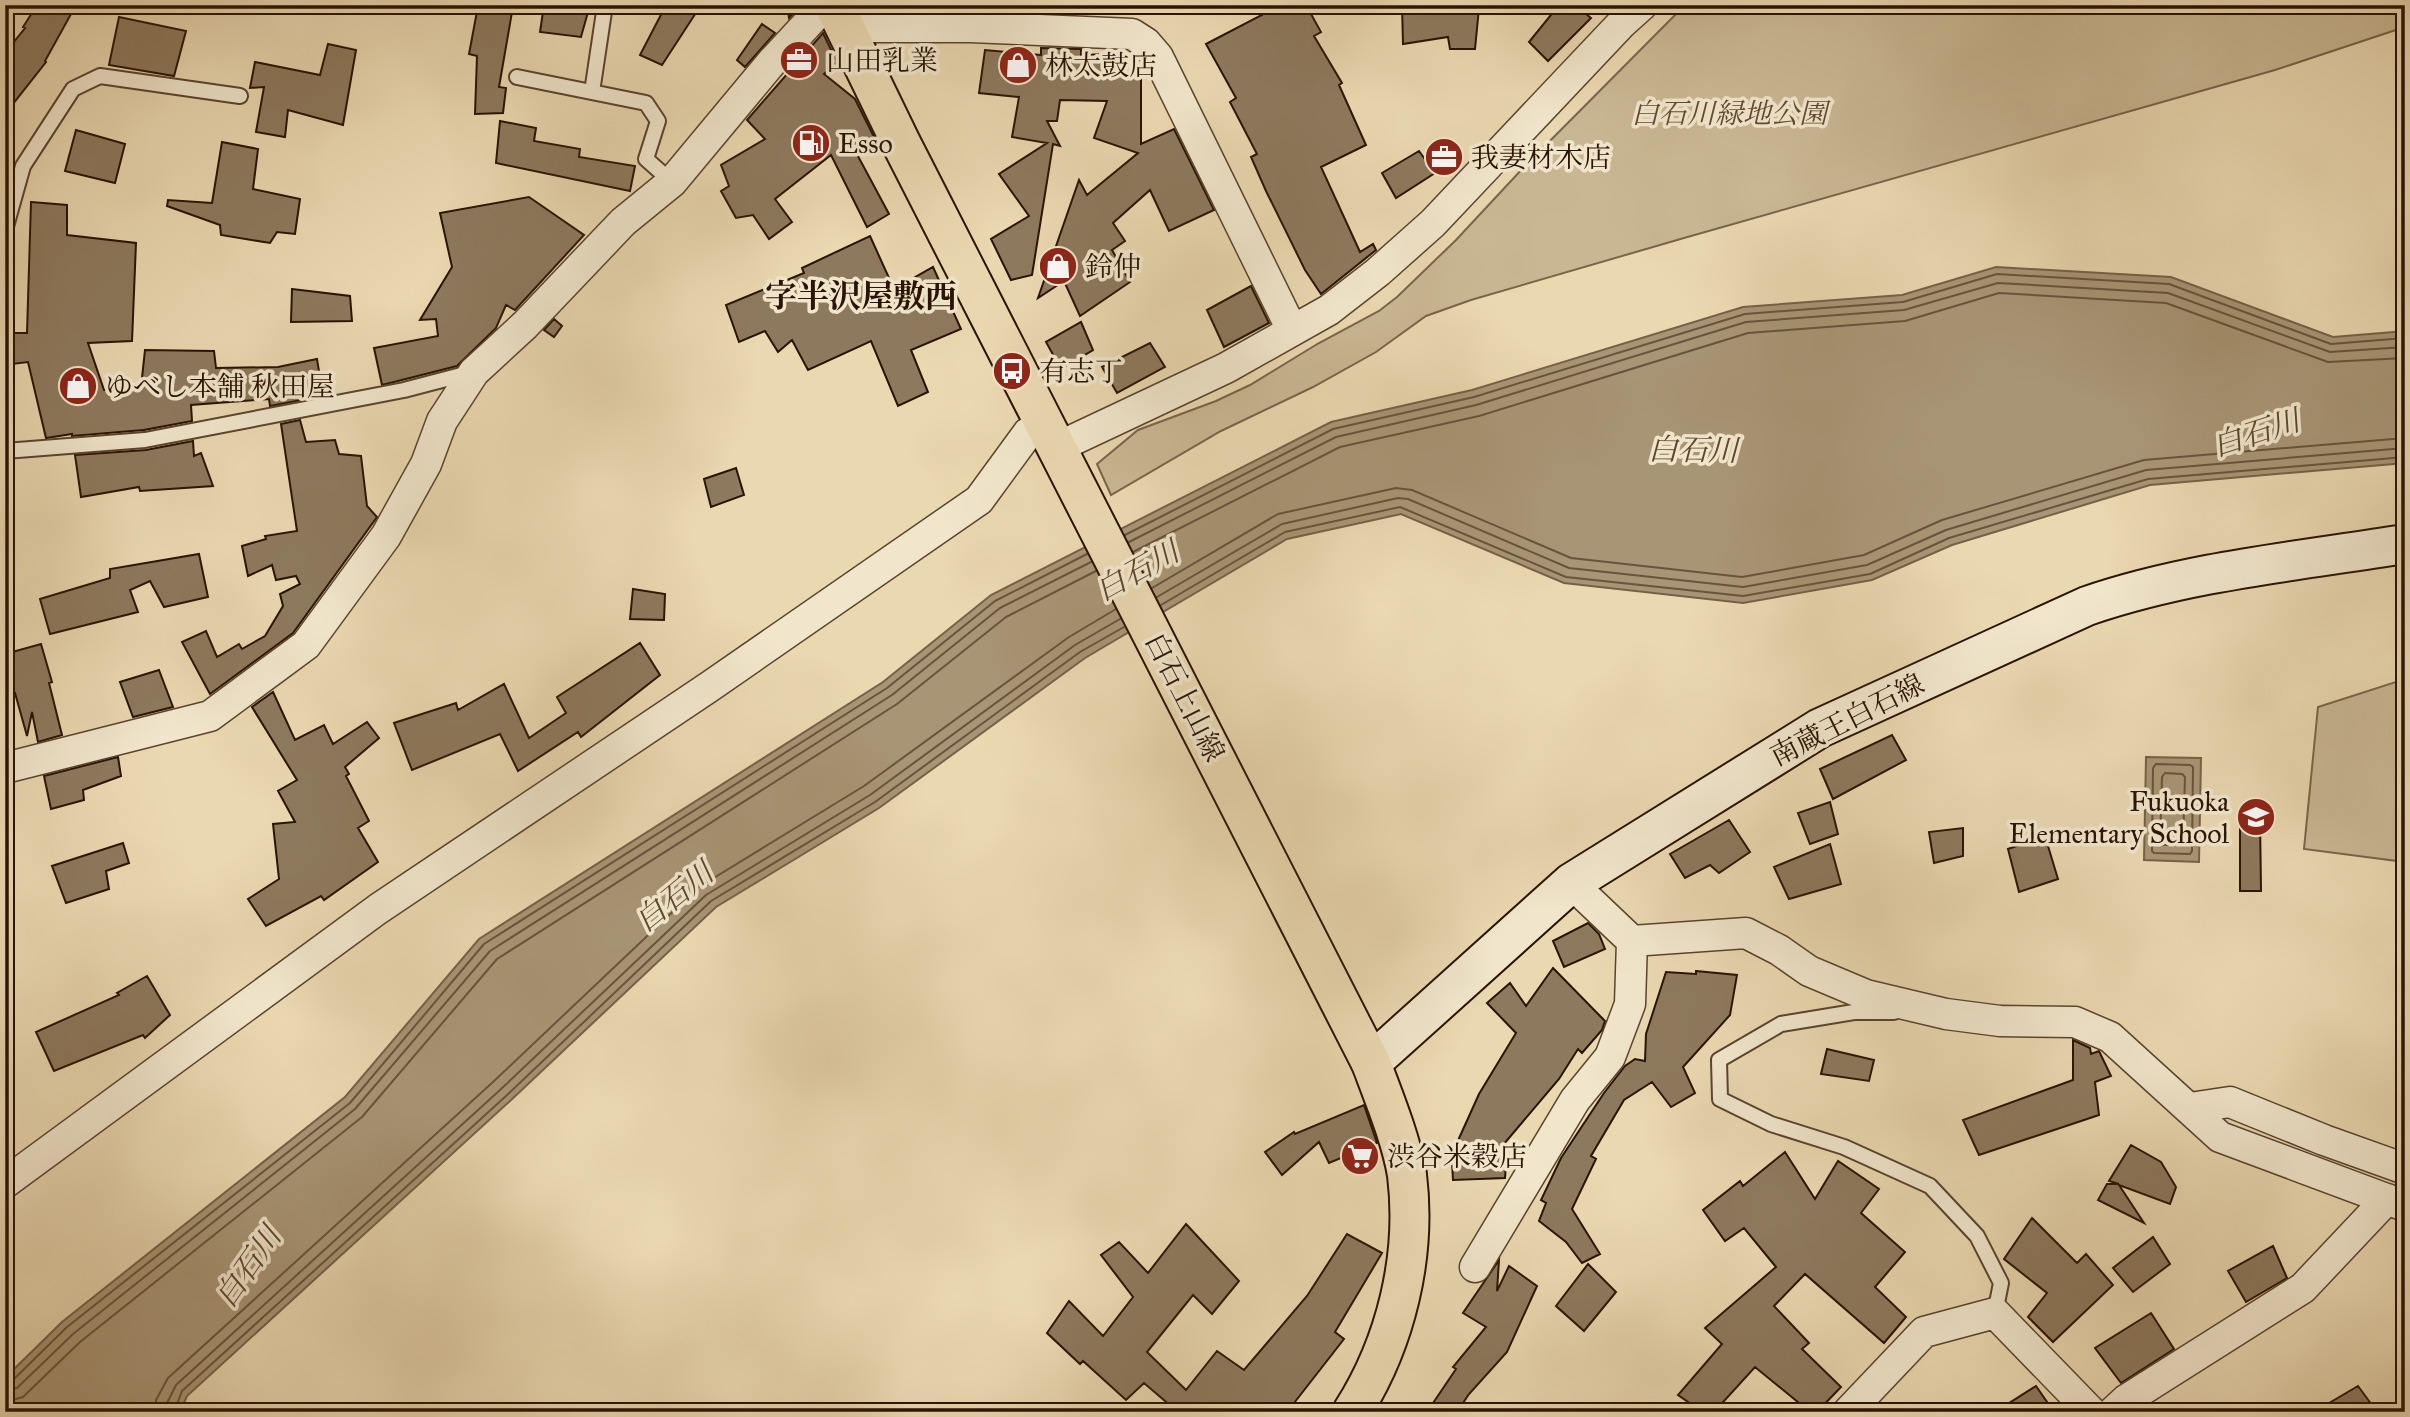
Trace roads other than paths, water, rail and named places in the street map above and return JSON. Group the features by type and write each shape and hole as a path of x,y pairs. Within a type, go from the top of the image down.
{"main road":[{"name":"白石上山線","path":"834,13 1366,1053 1388,1110 1406,1174 1410,1230 1406,1269 1391,1332 1368,1387 1352,1412"},
{"name":"南蔵王白石線","path":"1366,1053 1571,883 1820,728 2087,606 2127,593 2171,581 2405,544"}],"street":[{"path":"5,1183 378,909 720,679 979,500 1028,433 1056,447 1226,368 1329,310 1378,272 1433,223 1628,11"},
{"path":"5,768 210,716 306,645 386,536 426,464 442,421 474,372 524,325 623,222 672,182 771,63 834,13 970,27 1132,34 1146,43 1158,57 1292,330"},
{"path":"1571,883 1632,941 1746,933 1779,950 1809,971 1866,995 1938,1012 2000,1021 2075,1021 2110,1037 2220,1137 2396,1202 2304,1288 2125,1408"},
{"path":"1475,1267 1575,1100 1610,1057 1630,1004 1632,941"},
{"path":"2190,1108 2230,1102 2405,1169"},
{"path":"1848,1412 1924,1332 1995,1313 2091,1412"}],"lane":[{"path":"592,92 605,5"},
{"path":"5,230 23,166 73,89 100,76 240,96"},
{"path":"517,77 646,103 658,121 646,159 672,182"},
{"path":"5,451 145,440 404,390 474,372"},
{"path":"1938,1012 1854,1012 1781,1024 1719,1060 1720,1099 1771,1124 1844,1147 1930,1186 1977,1236 2001,1283 1995,1313"}],"water":[{"name":"白石川","path":"1996,267 2171,277 2333,337 2405,331 2405,463 2150,485 1952,545 1872,580 1743,603 1564,583 1401,514 1287,539 1085,658 879,808 716,907 510,1101 187,1396 180,1412 5,1412 5,1378 62,1322 345,1097 479,939 883,682 991,595 1331,422 1472,390 1743,307 1902,295"},
{"path":"2146,757 2201,758 2199,862 2144,860"}],"place":[{"name":"山田乳業","path":"799,60"},
{"name":"林太鼓店","path":"1018,65"},
{"name":"Esso","path":"811,143"},
{"name":"我妻材木店","path":"1444,157"},
{"name":"鈴仲","path":"1058,266"},
{"name":"有志丁","path":"1012,371"},
{"name":"ゆべし本舗 秋田屋","path":"78,386"},
{"name":"Fukuoka Elementary School","path":"2256,817"},
{"name":"渋谷米穀店","path":"1360,1156"}],"district":[{"name":"字半沢屋敷西","path":"861,296"}],"park label":[{"name":"白石川緑地公園","path":"1729,113"}]}
